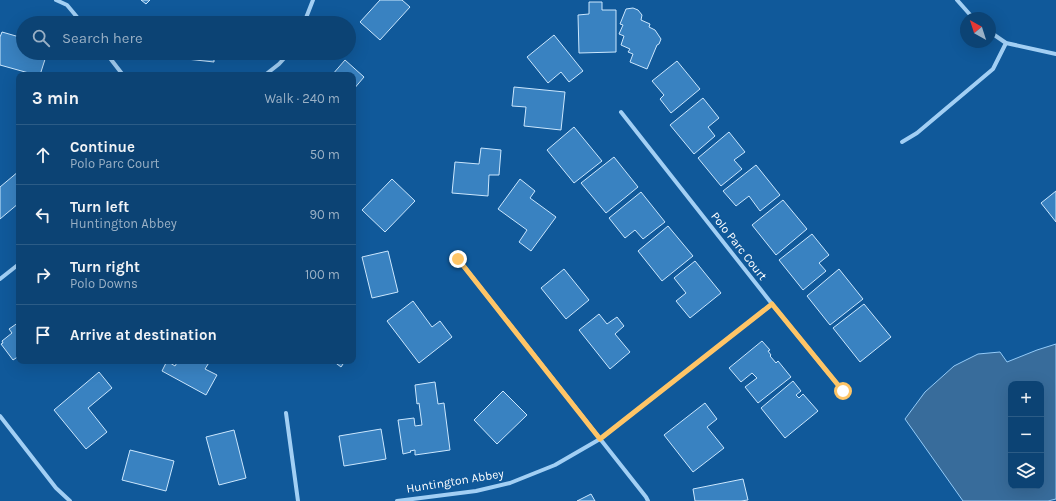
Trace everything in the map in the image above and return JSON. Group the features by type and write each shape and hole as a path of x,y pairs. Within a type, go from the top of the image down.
{"street":[{"path":"56,0 67,5 76,16"},
{"path":"307,16 313,0"},
{"path":"957,0 968,12"},
{"path":"996,36 1006,43 1056,54"},
{"path":"902,142 917,133 993,69 1006,43"},
{"path":"111,60 121,72"},
{"path":"269,72 283,60"},
{"name":"Polo Parc Court","path":"621,112 772,304 843,391"},
{"path":"458,259 648,501"},
{"path":"0,278 16,266"},
{"name":"Huntington Abbey","path":"397,501 476,491 510,483 555,465 600,439 772,304"},
{"path":"286,414 298,501"},
{"path":"0,416 56,488 70,501"}],"water":[{"path":"1056,344 1056,499 1048,501 963,501 905,419 925,392 954,366 978,354 1000,352 1007,362"}],"building":[{"path":"141,0 150,0 146,4"},
{"path":"380,0 402,0 410,7 380,40 360,22"},
{"path":"589,2 602,2 602,10 616,10 616,52 579,53 578,15 589,14"},
{"path":"633,8 638,10 642,15 641,20 650,24 649,27 655,30 661,39 647,69 630,62 633,54 628,52 630,49 621,45 624,36 619,34 623,25 620,24 626,9"},
{"path":"2,32 16,36 16,60 45,60 41,72 25,72 0,65 0,37"},
{"path":"554,35 583,71 569,82 561,72 548,83 527,57"},
{"path":"196,60 214,60 214,62"},
{"path":"345,60 364,77 356,86 356,72 335,72"},
{"path":"677,61 700,89 671,113 660,99 664,95 652,81"},
{"path":"514,87 565,92 561,130 524,126 526,107 512,106"},
{"path":"703,98 719,118 708,127 715,136 694,154 670,125"},
{"path":"574,127 602,161 574,183 547,150"},
{"path":"729,132 745,152 734,160 742,169 721,186 698,158"},
{"path":"481,148 501,150 499,175 489,175 488,196 452,193 455,162 479,164"},
{"path":"614,157 638,187 606,213 581,183"},
{"path":"756,165 780,195 760,211 749,196 736,206 723,191"},
{"path":"16,174 16,206 0,219 0,187"},
{"path":"392,179 415,201 385,232 362,210"},
{"path":"520,179 535,191 530,198 556,217 531,251 519,242 527,230 498,209"},
{"path":"1056,191 1056,222 1041,203"},
{"path":"641,192 665,222 643,239 635,230 625,238 609,218"},
{"path":"783,200 807,229 776,255 752,225"},
{"path":"668,226 693,256 662,281 638,251"},
{"path":"812,234 829,255 819,263 826,271 803,290 779,260"},
{"path":"388,251 398,292 372,298 362,257"},
{"path":"695,261 721,293 690,318 676,301 686,293 674,278"},
{"path":"564,269 589,300 566,319 541,288"},
{"path":"839,269 863,299 830,325 807,296"},
{"path":"413,301 432,327 440,321 452,337 419,363 387,321"},
{"path":"864,304 891,337 860,362 833,328"},
{"path":"599,314 607,324 617,317 624,326 615,334 630,352 610,369 579,330"},
{"path":"16,324 16,358 13,360 1,344 3,343 2,341 12,333 9,329"},
{"path":"762,341 770,350 768,351 771,355 770,356 776,363 778,361 791,377 758,403 745,387 757,378 752,373 741,382 729,368"},
{"path":"166,364 172,364 175,366 176,364 208,364 205,369 217,375 206,395 162,371"},
{"path":"99,372 112,388 88,408 107,432 86,449 54,410"},
{"path":"793,381 801,391 796,395 799,398 803,394 818,411 785,438 761,408"},
{"path":"435,382 438,404 444,403 450,450 415,455 415,450 403,454 398,420 414,418 415,426 422,425 419,403 417,404 415,385"},
{"path":"503,391 527,415 497,444 474,420"},
{"path":"705,403 717,419 707,427 724,448 693,472 664,435"},
{"path":"381,429 386,459 344,466 339,436"},
{"path":"234,430 246,478 219,485 206,437"},
{"path":"130,450 174,461 166,491 122,480"},
{"path":"743,479 748,500 695,501 693,489"},
{"path":"591,494 595,501 577,501"}],"route":[{"path":"458,259 600,439 772,304 843,391"}]}
